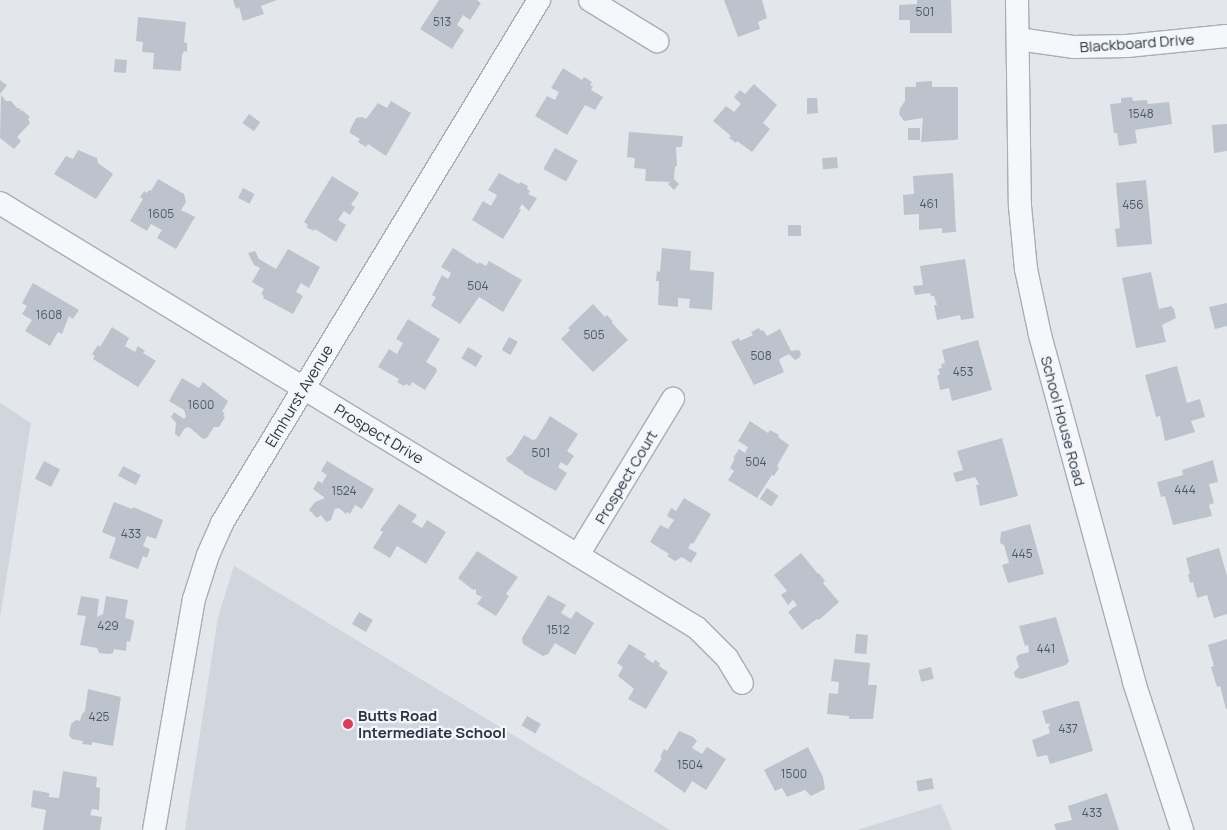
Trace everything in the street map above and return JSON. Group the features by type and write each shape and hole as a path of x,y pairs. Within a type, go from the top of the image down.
{"street":[{"name":"Elmhurst Avenue","path":"154,830 186,633 194,599 208,555 222,523 539,0"},
{"path":"590,0 656,41"},
{"name":"School House Road","path":"1017,0 1020,206 1026,269 1038,325 1134,682 1182,830"},
{"name":"Blackboard Drive","path":"1018,39 1050,45 1109,47 1227,36"},
{"name":"Prospect Drive","path":"0,203 697,628 727,658 742,683"},
{"name":"Prospect Court","path":"578,555 673,399"}],"shaded area":[{"path":"0,403 31,423 0,618"},
{"name":"Butts Road Intermediate School","path":"234,566 670,830 185,830 218,617"},
{"path":"941,804 952,830 857,830"}],"building":[{"path":"233,0 277,0 261,6 264,14 243,21 239,7 236,9"},
{"path":"439,0 477,0 481,3 470,20 463,15 457,25 464,30 452,49 420,29"},
{"path":"724,0 762,0 767,18 758,22 760,29 738,37"},
{"path":"917,0 951,0 952,33 910,33 910,20 899,20 899,5 917,4"},
{"path":"138,17 186,22 184,42 187,43 187,52 184,51 182,55 181,71 153,69 154,53 142,52 143,42 136,41"},
{"path":"115,59 127,60 126,73 114,72"},
{"path":"563,68 582,80 584,77 592,82 590,85 593,86 591,90 603,97 595,110 585,105 567,135 535,116 547,96 555,100 559,92 551,88"},
{"path":"0,80 7,85 0,94"},
{"path":"932,81 932,87 958,87 958,139 921,142 923,118 904,121 899,114 900,108 905,101 905,87 916,87 916,82"},
{"path":"754,84 777,105 763,123 770,129 752,152 737,141 736,143 729,138 731,136 713,121 726,106 734,112 741,104 734,97 740,90 745,94"},
{"path":"1,95 6,101 11,101 17,108 21,109 19,112 22,110 30,117 28,119 30,123 17,137 21,141 14,149 0,138"},
{"path":"1132,97 1133,101 1147,100 1148,104 1169,102 1172,124 1135,130 1137,143 1119,146 1117,133 1114,133 1110,104 1121,103 1121,98"},
{"path":"807,98 817,98 818,113 807,114"},
{"path":"391,101 411,113 386,156 368,144 366,147 358,142 360,139 350,133 350,130 356,118 362,117 366,119 378,103 387,108"},
{"path":"249,114 260,122 254,131 243,123"},
{"path":"1227,124 1227,151 1214,153 1212,125"},
{"path":"908,128 920,128 920,140 908,140"},
{"path":"629,132 683,136 682,147 676,147 677,167 675,166 674,179 679,184 674,190 668,184 670,182 645,181 646,169 634,168 635,158 627,157"},
{"path":"555,148 578,161 566,182 543,169"},
{"path":"78,150 97,158 98,163 113,174 96,199 54,174 66,156 73,159"},
{"path":"837,157 838,168 823,169 822,158"},
{"path":"499,173 519,184 520,182 528,186 527,189 530,191 528,194 537,198 529,211 522,204 519,209 521,210 503,239 472,220 483,201 491,206 497,195 488,190"},
{"path":"953,173 956,232 942,233 942,228 919,230 919,214 904,215 903,195 914,194 913,176"},
{"path":"332,176 359,193 351,205 355,207 350,215 344,211 338,220 346,225 336,242 315,229 314,231 306,227 308,225 304,222"},
{"path":"158,179 184,194 186,202 181,210 195,217 176,249 157,238 162,230 151,224 147,231 130,221 143,199 140,197 144,191 147,193 149,190 151,191"},
{"path":"1146,180 1152,244 1117,247 1115,229 1120,228 1116,183"},
{"path":"243,188 255,194 250,204 238,198"},
{"path":"788,225 801,225 801,236 788,236"},
{"path":"453,248 478,264 479,262 486,266 489,261 522,280 503,312 479,297 460,324 431,306 436,297 432,295 442,275 448,279 451,273 441,267"},
{"path":"662,248 691,251 690,270 714,272 712,310 689,308 690,299 678,298 678,307 658,305 659,281 656,281 657,271 660,272"},
{"path":"288,249 320,267 309,288 301,283 296,292 303,296 293,314 263,298 264,296 261,294 264,289 252,282 260,268 254,265 248,253 255,251 259,259 276,269"},
{"path":"965,259 974,318 961,320 960,315 937,320 934,305 937,305 934,296 931,296 930,293 915,295 913,286 923,285 920,266"},
{"path":"1151,272 1159,309 1171,306 1174,309 1176,318 1162,325 1166,342 1136,348 1122,278"},
{"path":"33,283 79,310 73,319 69,316 62,334 58,332 50,346 25,331 32,320 22,314 27,306 22,303"},
{"path":"1227,303 1227,326 1215,329 1209,307"},
{"path":"593,304 605,317 607,315 628,340 593,372 561,339 570,330 568,328"},
{"path":"408,319 440,339 426,362 436,368 437,371 425,390 412,382 410,386 406,384 404,386 397,382 399,379 378,367 389,349 397,354 403,343 396,339"},
{"path":"112,327 129,338 125,346 135,352 138,346 145,351 143,353 156,361 138,387 93,359 95,356 92,354 98,345 100,347"},
{"path":"759,328 767,336 780,329 791,351 799,350 801,354 795,360 789,354 781,358 779,360 784,372 754,385 731,342 739,338 740,341 753,335 751,332"},
{"path":"509,337 518,342 510,355 502,350"},
{"path":"978,340 992,390 952,401 949,388 940,390 937,376 940,374 938,369 942,368 941,364 945,363 942,350"},
{"path":"468,347 483,356 476,367 461,358"},
{"path":"1177,366 1187,403 1200,399 1205,417 1191,421 1195,432 1165,441 1160,416 1156,417 1145,375"},
{"path":"182,378 199,388 203,382 228,401 222,412 225,413 223,416 225,417 219,427 214,427 207,438 203,439 189,427 185,428 179,437 175,434 176,423 171,417 174,412 184,419 186,416 184,410 169,401"},
{"path":"550,416 578,434 567,451 574,456 567,466 561,462 558,467 567,473 556,491 523,473 507,461 506,458 512,454 524,435 533,440 536,439"},
{"path":"750,421 768,433 770,430 779,435 778,437 789,445 777,466 779,468 774,476 772,475 757,498 728,480 734,471 730,468 735,458 733,458 739,449 745,453 748,447 738,441"},
{"path":"1002,438 1018,496 980,506 976,485 979,484 975,477 956,482 953,473 963,470 957,451"},
{"path":"1213,460 1218,482 1209,484 1214,503 1209,505 1212,516 1173,525 1165,496 1161,497 1157,482 1183,475 1182,470"},
{"path":"44,461 60,469 51,487 35,479"},
{"path":"327,461 374,489 362,509 355,505 350,514 347,512 346,514 339,508 335,509 331,520 326,522 321,515 317,518 309,510 315,502 325,498 313,489 318,481 322,483 327,475 321,471"},
{"path":"123,466 141,475 136,485 118,476"},
{"path":"767,488 779,496 771,507 760,499"},
{"path":"684,498 711,514 693,544 691,543 688,548 697,553 691,563 682,557 675,561 667,556 669,554 650,542 660,525 668,529 674,520 667,516 671,508 676,511"},
{"path":"114,502 132,509 133,507 163,520 156,539 147,536 143,546 150,549 147,558 143,556 138,569 109,558 116,538 102,532"},
{"path":"399,504 417,515 412,522 422,528 427,520 446,532 426,564 397,546 390,558 373,548 383,532 380,530"},
{"path":"1030,524 1044,574 1008,583 1002,565 1009,563 1004,545 1000,543 1001,532"},
{"path":"1219,548 1227,576 1227,614 1214,618 1207,595 1197,598 1193,582 1190,583 1186,558"},
{"path":"477,551 518,577 506,594 509,596 496,616 477,604 482,597 476,594 476,589 473,590 458,578"},
{"path":"801,553 819,573 825,581 823,583 839,602 819,620 817,619 802,630 788,612 797,605 793,600 788,605 781,595 787,591 774,575"},
{"path":"548,595 566,605 561,613 571,619 576,611 594,623 575,655 555,643 548,654 543,656 523,644 522,638"},
{"path":"81,596 99,599 97,617 103,614 106,596 128,600 125,618 133,620 134,623 130,642 127,641 126,651 114,649 113,653 110,654 99,653 97,648 80,645 86,616 77,615"},
{"path":"359,612 373,620 366,632 352,624"},
{"path":"1056,617 1069,661 1066,665 1021,679 1015,677 1014,672 1019,667 1016,658 1018,655 1029,652 1028,645 1025,646 1019,626"},
{"path":"856,634 868,635 866,654 854,653"},
{"path":"1227,639 1226,709 1220,686 1217,687 1211,667 1214,666 1208,645"},
{"path":"629,644 646,654 644,657 653,663 655,660 660,663 659,666 668,672 646,709 628,699 634,689 618,676 623,667 617,663"},
{"path":"834,659 870,663 868,685 877,685 873,719 849,719 849,716 827,714 829,693 838,694 839,682 831,681"},
{"path":"931,667 934,679 921,682 918,670"},
{"path":"88,689 121,697 113,746 92,742 92,745 82,744 83,741 72,739 69,735 71,724 76,720 80,721 85,711"},
{"path":"1079,701 1093,751 1050,764 1047,755 1037,757 1032,740 1050,733 1049,723 1046,724 1042,711"},
{"path":"527,716 541,724 535,734 522,726"},
{"path":"679,731 693,737 697,741 692,748 702,754 707,747 726,759 706,790 692,781 685,793 654,771 662,758 660,757 664,749 667,751"},
{"path":"808,747 823,777 825,789 811,796 805,790 787,797 782,788 775,791 764,770"},
{"path":"63,771 97,777 96,787 100,788 99,810 92,809 90,815 102,817 100,830 43,830 46,810 31,807 33,790 49,793 49,797 59,798"},
{"path":"932,778 934,789 918,792 916,781"},
{"path":"1107,793 1119,830 1056,830 1054,824 1072,820 1068,806"}],"place":[{"name":"Butts Road Intermediate School","path":"348,724"}]}
